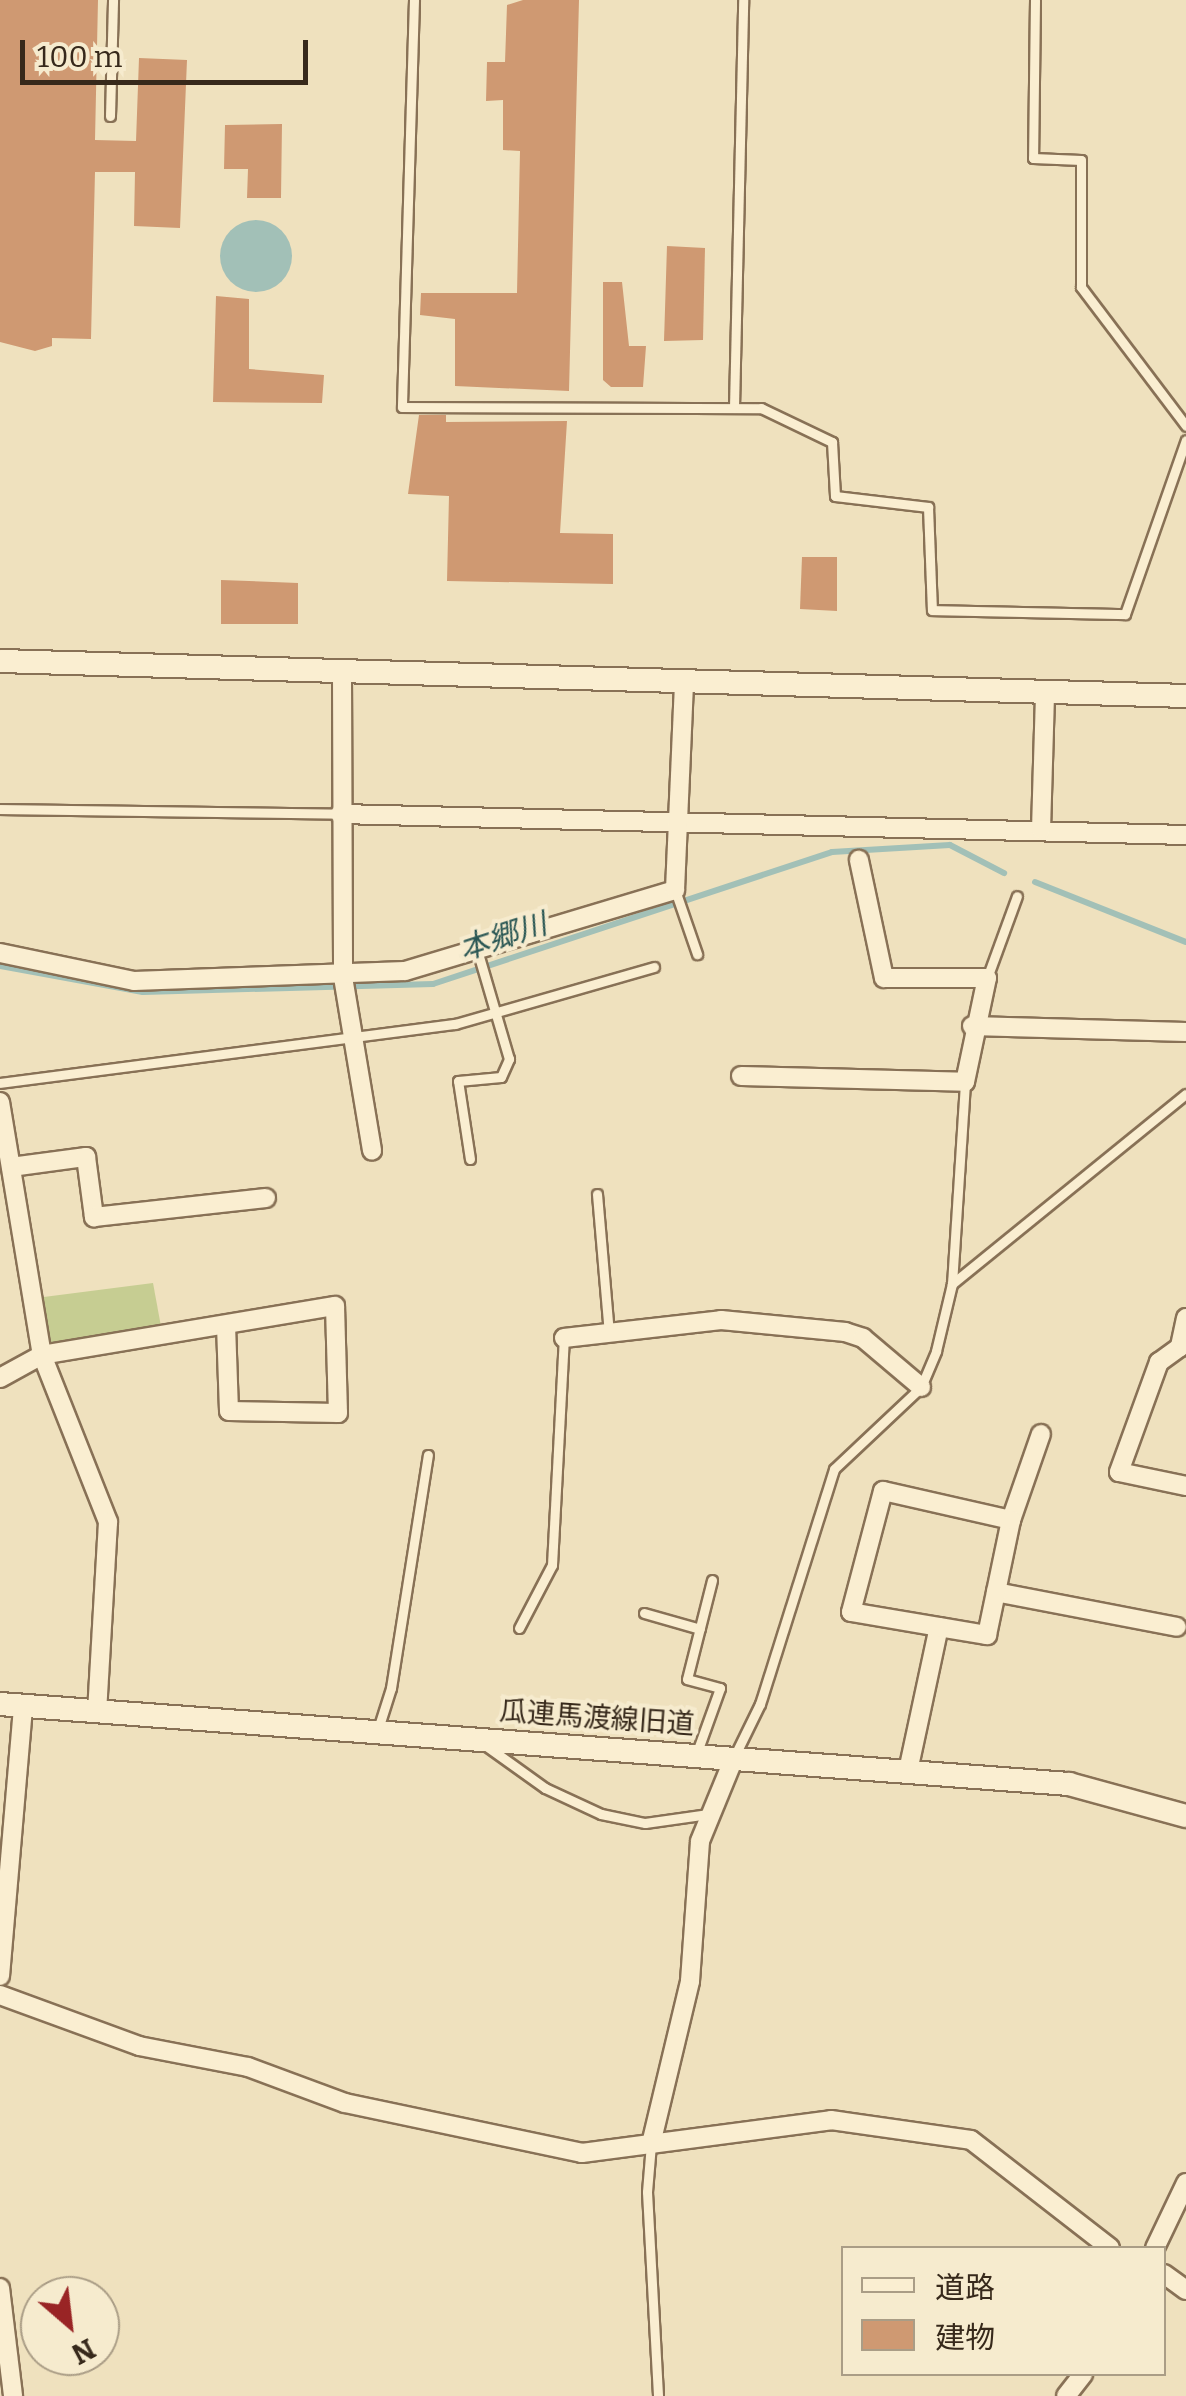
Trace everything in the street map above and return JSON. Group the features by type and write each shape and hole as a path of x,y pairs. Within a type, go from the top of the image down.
{"street":[{"path":"0,662 342,675 684,680 1186,696"},
{"path":"342,675 344,1002 372,1151"},
{"path":"0,953 134,981 343,977 405,971 478,953 675,890 684,680"},
{"path":"1041,830 1044,692"},
{"path":"340,814 1186,835"},
{"path":"741,1076 965,1082 972,1026 987,978 884,978 858,860"},
{"path":"972,1026 1186,1032"},
{"path":"0,1102 6,1167 42,1355 108,1522 96,1712"},
{"path":"6,1167 86,1158 94,1217 266,1198"},
{"path":"0,1378 42,1355 335,1306 338,1413 229,1411 226,1326"},
{"path":"1186,1318 1180,1347 1159,1362 1120,1472 1186,1486"},
{"path":"564,1338 609,1337 721,1320 845,1332 863,1338 921,1387"},
{"path":"1012,1520 883,1491 850,1612 987,1635 1012,1520 1041,1434"},
{"path":"996,1592 1177,1627"},
{"path":"908,1771 938,1627"},
{"path":"0,1976 11,1705"},
{"name":"瓜連馬渡線旧道","path":"11,1705 1069,1784 1186,1816"},
{"path":"651,2144 690,1981 700,1841 734,1758"},
{"path":"0,1995 139,2046 248,2067 345,2102 582,2153 831,2120 971,2140 1107,2246"},
{"path":"1156,2246 1186,2183"},
{"path":"0,2288 13,2396"},
{"path":"1066,2396 1081,2376"}],"lane":[{"path":"110,116 113,0"},
{"path":"414,0 402,407 761,408 832,442 835,496 928,507 932,610 1125,614 1186,440"},
{"path":"734,408 743,0"},
{"path":"1036,0 1032,158 1081,160 1081,287 1186,426"},
{"path":"0,809 340,814"},
{"path":"675,890 697,954"},
{"path":"987,978 1017,896"},
{"path":"470,1159 458,1081 500,1076 509,1059 478,953"},
{"path":"0,1083 132,1062 352,1042 496,1014 654,967"},
{"path":"734,1758 760,1704 834,1469 921,1387 952,1284 965,1082"},
{"path":"952,1284 1186,1094"},
{"path":"598,1194 609,1337"},
{"path":"519,1628 552,1565 564,1338"},
{"path":"377,1732 391,1688 428,1455"},
{"path":"696,1755 720,1688 686,1679 712,1580"},
{"path":"644,1612 700,1629"},
{"path":"476,1739 545,1788 601,1814 646,1823 711,1814"},
{"path":"651,2144 647,2192 658,2396"}],"green space":[{"path":"153,1283 162,1332 47,1350 36,1298"}],"water":[{"path":"256,220 281,231 292,256 281,281 256,292 231,281 220,256 231,231"}],"building":[{"path":"0,0 98,0 95,140 136,141 139,58 187,60 180,228 134,226 135,172 95,172 91,339 52,338 52,346 35,351 0,342"},
{"path":"523,0 579,0 569,391 455,386 455,319 420,315 421,293 517,293 520,151 503,150 503,100 486,101 487,62 505,62 507,5"},
{"path":"282,124 281,198 247,198 248,169 224,169 225,125"},
{"path":"667,246 705,248 703,340 664,341"},
{"path":"603,282 622,282 629,346 646,346 643,387 611,387 603,380"},
{"path":"216,296 249,299 249,369 324,375 322,403 213,402"},
{"path":"419,415 446,415 446,422 567,421 560,533 613,534 613,584 447,581 449,496 408,494"},
{"path":"802,557 837,557 837,611 800,609"},
{"path":"221,580 298,583 298,624 221,624"}],"waterway":[{"name":"本郷川","path":"0,966 143,992 433,984 832,852 950,845 1004,873"},
{"name":"本郷川","path":"1035,882 1186,942"}]}
